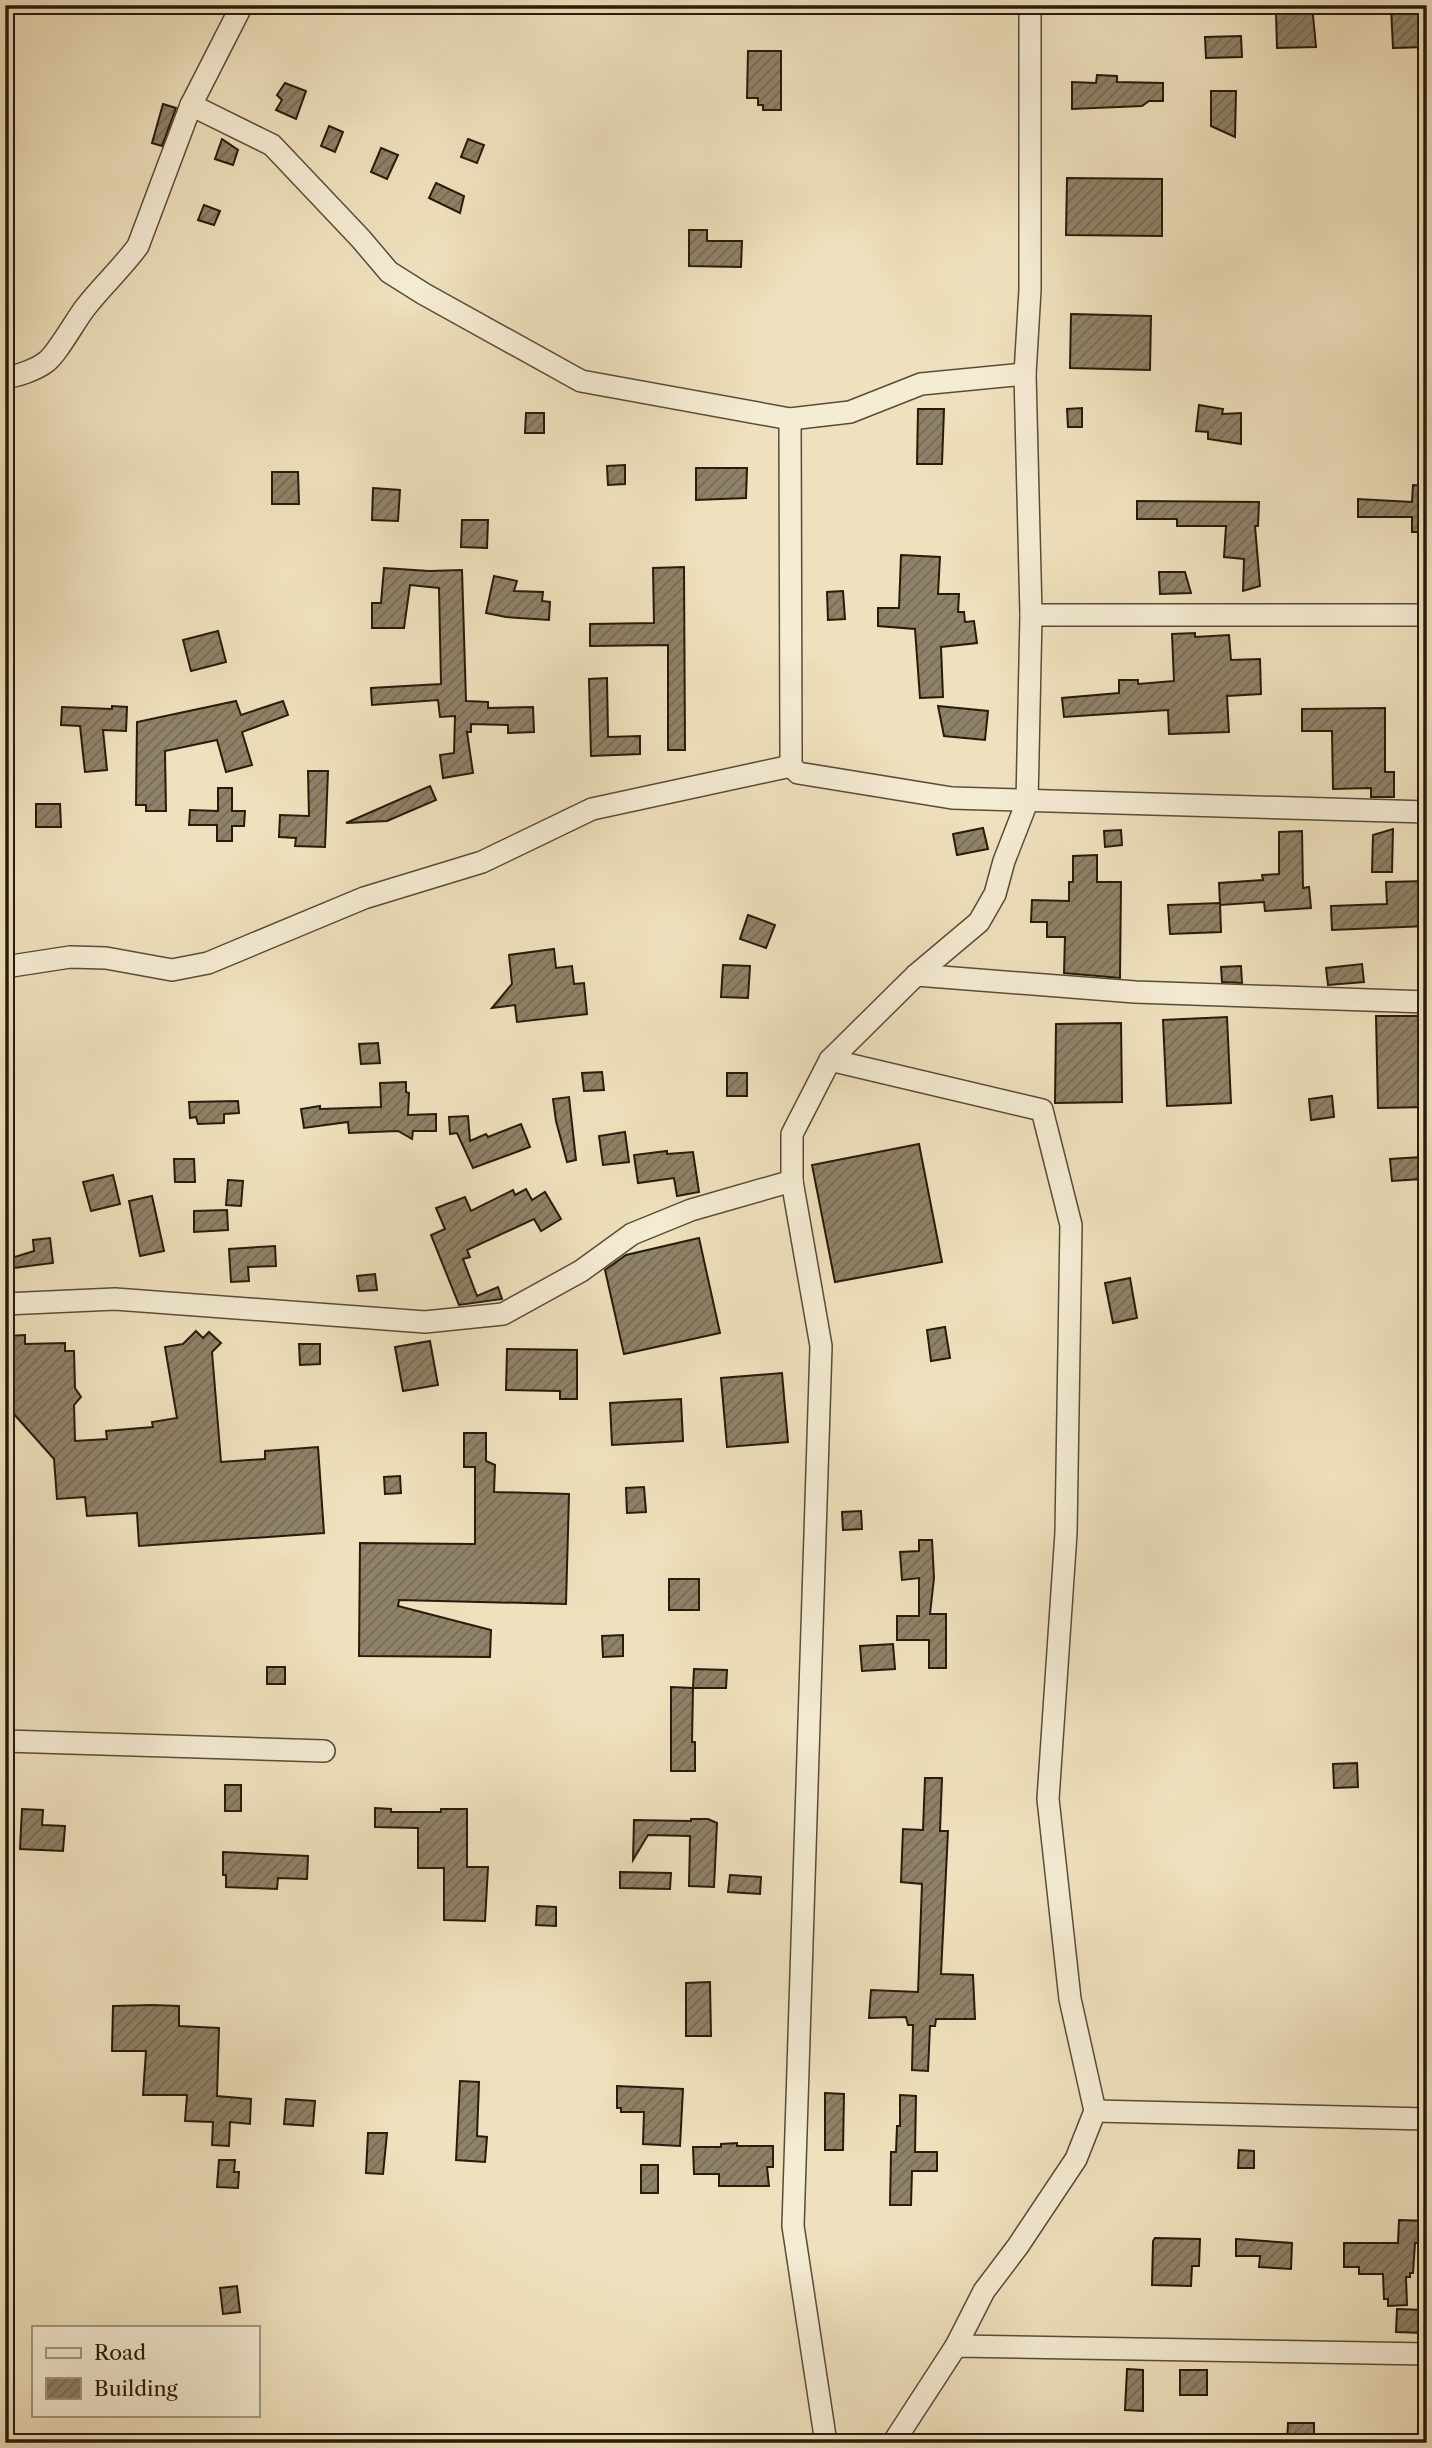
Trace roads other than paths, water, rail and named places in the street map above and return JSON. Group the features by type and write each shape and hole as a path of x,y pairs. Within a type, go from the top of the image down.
{"street":[{"path":"5,377 13,377 47,362 84,309 111,276 124,266 138,246 191,105 242,5"},
{"path":"826,2443 793,2226 821,1346 792,1181 792,1134 830,1060 916,975 979,922 995,894 1004,861 1027,802 1031,615 1025,374 1030,289 1030,5"},
{"path":"191,105 272,145 390,272 424,294 581,381 790,419 850,412 921,384 1025,374"},
{"path":"790,419 791,766 798,773 951,799 1427,812"},
{"path":"1031,615 1427,615"},
{"path":"5,967 70,957 106,958 172,970 208,963 365,898 482,862 592,809 791,766"},
{"path":"916,975 1135,992 1427,1002"},
{"path":"830,1060 1042,1110 1071,1225 1066,1533 1048,1799 1070,1999 1096,2111 1076,2159 1018,2246 984,2291 956,2346 892,2443"},
{"path":"5,1304 115,1300 425,1322 503,1314 581,1271 632,1234 691,1210 792,1181"},
{"path":"5,1741 324,1751"},
{"path":"1096,2111 1427,2119"},
{"path":"956,2346 1427,2354"}]}
